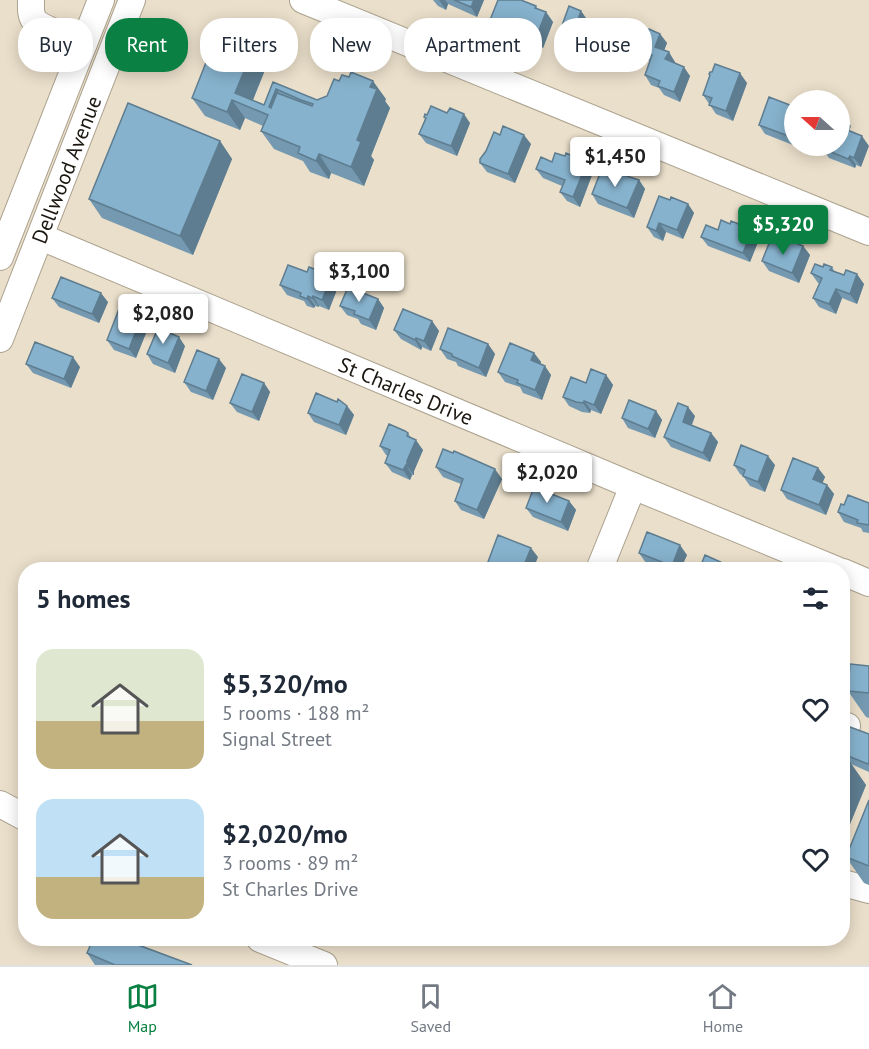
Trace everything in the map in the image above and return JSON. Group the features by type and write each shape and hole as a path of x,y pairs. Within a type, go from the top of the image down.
{"street":[{"path":"31,0 33,18"},
{"name":"Dellwood Avenue","path":"93,20 101,0"},
{"name":"Dellwood Avenue","path":"0,339 132,0"},
{"path":"303,0 343,8 869,232"},
{"name":"Dellwood Avenue","path":"0,257 73,72"},
{"name":"St Charles Drive","path":"41,237 818,562"},
{"path":"602,562 633,486"},
{"path":"850,575 869,583"},
{"path":"0,804 18,814"},
{"path":"850,885 869,890"},
{"path":"277,946 324,965"}],"building":[{"path":"454,0 474,0 471,7"},
{"path":"498,0 521,0 546,12 542,22 542,18 491,18"},
{"path":"569,6 581,11 578,18 565,18"},
{"path":"652,30 660,34 655,47 669,52 665,59 684,67 674,92 658,86 660,81 645,75 646,72 652,72"},
{"path":"715,64 740,73 726,111 709,105 712,98 703,95 709,74"},
{"path":"202,72 244,72 235,93 264,105 273,82 317,100 327,96 334,79 339,81 342,75 349,77 351,72 373,81 370,87 377,89 357,140 361,142 351,167 319,154 316,161 298,153 300,147 261,131 268,115 232,100 227,112 192,98","holes":["276,89 313,104 312,106 277,93 271,108 269,107"]},
{"path":"769,97 784,103 784,134 759,125"},
{"path":"128,103 220,141 180,236 89,199"},
{"path":"431,106 447,113 450,108 464,114 451,146 419,134 426,118 425,114 427,115"},
{"path":"503,126 524,135 508,174 480,163 494,132 500,135"},
{"path":"850,131 862,136 854,158 850,156"},
{"path":"555,153 565,156 566,153 575,157 574,160 586,165 573,197 560,192 565,180 536,169 541,157 552,162"},
{"path":"602,168 639,180 627,208 592,194"},
{"path":"659,196 670,200 671,197 688,204 677,230 659,223 656,231 647,227"},
{"path":"721,220 744,226 743,229 751,232 743,253 701,237 706,225 718,230"},
{"path":"788,240 803,246 792,273 762,261 770,241 786,248"},
{"path":"815,264 832,267 830,270 844,275 846,270 857,274 850,294 836,289 829,304 813,298 822,278 811,273"},
{"path":"288,265 307,272 309,267 317,270 318,275 315,276 329,283 322,300 313,296 312,298 308,296 307,299 300,296 301,293 280,285"},
{"path":"61,277 101,293 92,314 52,298"},
{"path":"348,287 378,299 369,320 354,314 355,311 340,306"},
{"path":"119,309 141,318 129,349 107,340"},
{"path":"403,309 432,321 424,341 416,338 415,340 394,330"},
{"path":"158,328 179,337 168,363 147,354"},
{"path":"448,328 488,344 479,368 440,349"},
{"path":"35,342 73,357 64,379 26,364"},
{"path":"510,343 534,353 531,360 545,366 535,390 498,372"},
{"path":"197,350 219,359 206,391 184,382"},
{"path":"591,369 606,375 594,405 563,397 571,377 586,383"},
{"path":"242,374 264,383 252,412 230,403"},
{"path":"316,393 337,402 338,399 347,406 339,425 308,413"},
{"path":"629,400 656,411 648,429 622,418"},
{"path":"678,403 688,407 683,422 711,433 703,453 664,437"},
{"path":"389,424 405,431 408,433 407,436 416,440 407,466 403,470 385,463 390,450 380,446"},
{"path":"741,445 768,456 758,482 743,476 745,470 734,465"},
{"path":"443,449 453,453 454,451 495,469 477,510 455,501 463,479 436,467"},
{"path":"793,458 818,468 813,479 827,485 819,505 781,490"},
{"path":"534,487 545,489 544,491 569,501 561,522 526,508"},
{"path":"848,495 869,503 869,525 857,523 858,520 838,512"},
{"path":"647,532 680,545 674,562 662,562 639,553"},
{"path":"498,535 531,548 525,562 488,562"},
{"path":"705,555 721,562 702,562"},
{"path":"850,664 869,666 869,693 850,691"},
{"path":"850,727 869,734 868,764 850,757"},
{"path":"869,800 869,866 850,859 850,847"},
{"path":"90,946 141,946 192,965 115,965 87,953"}]}
